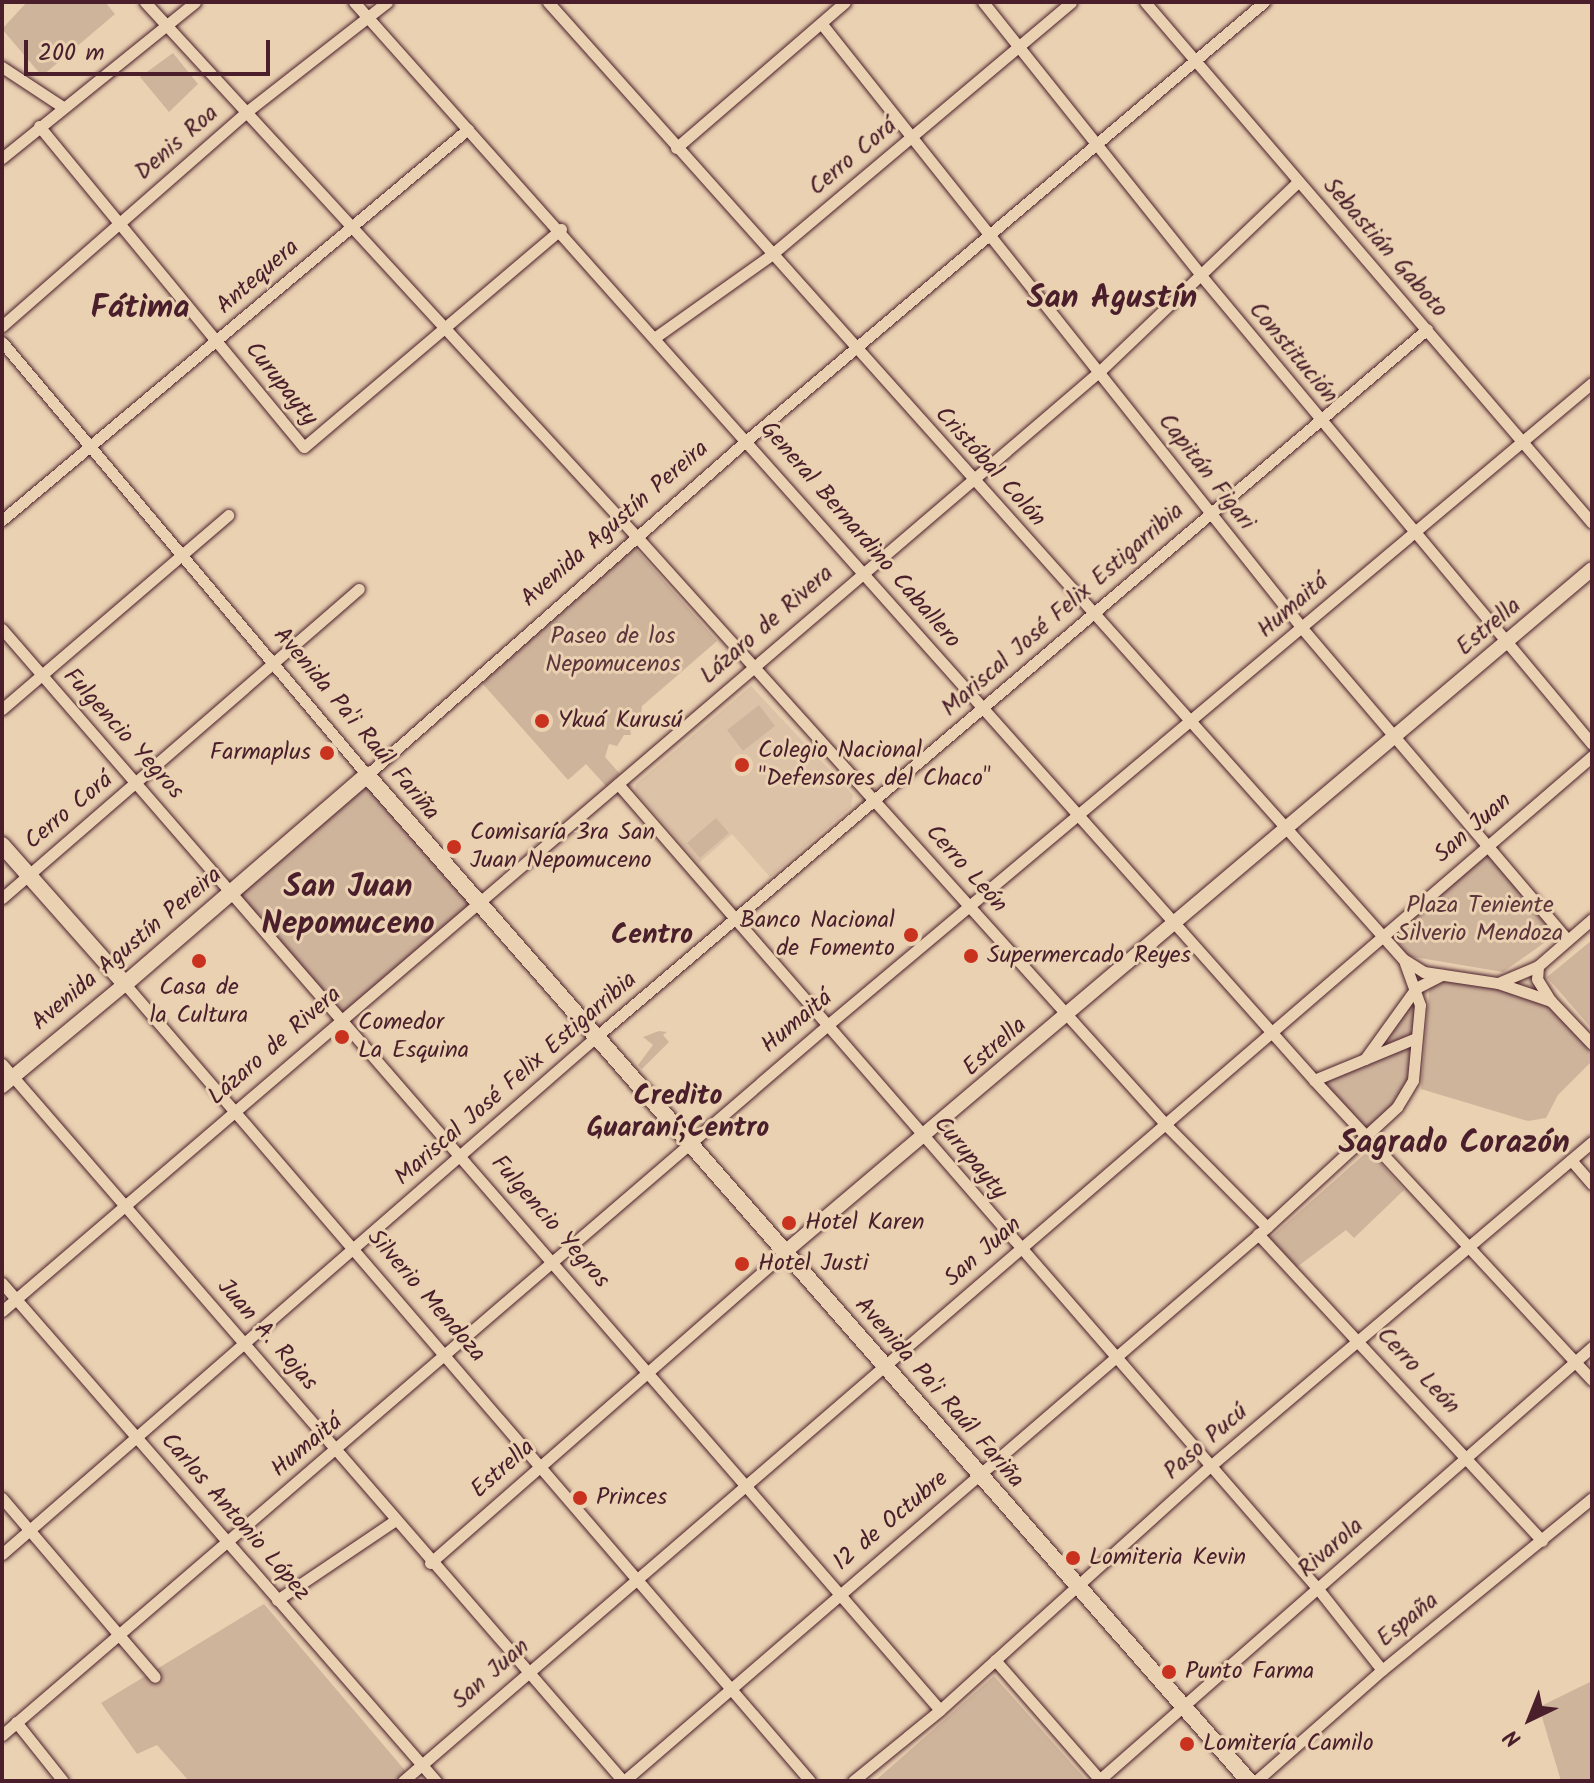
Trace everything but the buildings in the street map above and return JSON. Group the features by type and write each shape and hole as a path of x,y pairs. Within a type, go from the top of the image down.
{"highway":[{"name":"Avenida Agustín Pereira","path":"125,984 367,775"},
{"name":"Avenida Pa'i Raúl Fariña","path":"367,775 1249,1781"},
{"name":"Silverio Mendoza","path":"2,845 125,984"}],"main road":[{"name":"Estrella","path":"785,1252 924,1138 1176,920 1592,569"},
{"name":"Avenida Agustín Pereira","path":"7,1081 125,984"}],"street":[{"path":"145,2 245,113"},
{"path":"2,158 195,2"},
{"name":"General Bernardino Caballero","path":"354,2 657,336 861,571 1176,920 1314,1080 1467,1249 1592,1380"},
{"name":"Denis Roa","path":"2,326 245,113 387,2"},
{"name":"Cristóbal Colón","path":"548,2 854,349 1403,959"},
{"path":"676,148 845,2"},
{"name":"Constitución","path":"983,2 1199,273 1575,727 1592,754"},
{"name":"Cerro Corá","path":"657,336 771,255 1071,2"},
{"name":"Sebastián Gaboto","path":"1145,2 1592,523"},
{"name":"Avenida Agustín Pereira","path":"367,775 747,440 1264,2"},
{"name":"Capitán Figari","path":"821,23 1101,370 1302,628 1567,939"},
{"path":"2,67 63,107"},
{"name":"Cerro León","path":"245,113 636,536 1542,1541"},
{"name":"Curupayty","path":"39,126 304,447 441,326"},
{"name":"Antequera","path":"2,520 468,129"},
{"name":"Lázaro de Rivera","path":"2,1311 232,1111 618,784 861,571 1101,370 1199,273 1298,182"},
{"path":"441,326 561,229"},
{"name":"Mariscal José Felix Estigarribia","path":"2,1554 597,1036 985,709 1209,512 1427,329"},
{"name":"Avenida Pa'i Raúl Fariña","path":"2,342 367,775"},
{"name":"Humaitá","path":"2,1735 830,1023 1592,383"},
{"path":"2,709 228,515"},
{"name":"Cerro Corá","path":"2,898 359,589"},
{"name":"Fulgencio Yegros","path":"2,629 555,1261 940,1710"},
{"name":"San Juan","path":"403,1781 526,1671 885,1369 1019,1249 1167,1126 1384,938 1486,843 1592,754"},
{"name":"Curupayty","path":"618,784 830,1023 1019,1249 1208,1468 1318,1589 1382,1670"},
{"path":"1498,983 1538,966 1592,919"},
{"path":"1403,959 1424,972 1498,983 1551,1001"},
{"path":"1403,959 1416,988"},
{"path":"1538,966 1537,979 1551,1001 1592,1044"},
{"path":"1365,1059 1416,988 1442,975"},
{"name":"Silverio Mendoza","path":"125,984 734,1687 810,1781"},
{"name":"12 de Octubre","path":"624,1781 1262,1231 1407,1095 1416,1038 1416,988"},
{"path":"1314,1080 1416,1038"},
{"name":"Juan A. Rojas","path":"2,1064 7,1081 125,1205 245,1341 430,1563 624,1781"},
{"name":"Paso Pucú","path":"853,1781 940,1710 1208,1468 1592,1142"},
{"path":"1571,1160 1592,1184"},
{"name":"Estrella","path":"430,1563 650,1374 785,1252"},
{"name":"Carlos Antonio López","path":"2,1283 436,1781"},
{"name":"Rivarola","path":"1100,1780 1592,1347"},
{"path":"2,1498 155,1677"},
{"name":"España","path":"1256,1781 1382,1670 1592,1498"},
{"path":"277,1600 394,1521"},
{"path":"995,1660 1100,1780"},
{"path":"16,1722 63,1781"}],"shaded area":[{"name":"Colegio Nacional \"Defensores del Chaco\"","path":"751,686 853,795 851,807 770,877 732,834 699,863 635,791 636,784"}],"green space":[{"path":"27,2 105,2 115,14 42,76 2,29"},
{"path":"173,53 198,84 169,112 140,77"},
{"name":"Paseo de los Nepomucenos","path":"635,548 717,641 642,706 640,723 625,723 624,729 630,728 631,735 624,735 617,746 609,744 605,757 620,774 606,786 586,764 568,780 482,683"},
{"path":"759,705 775,726 743,751 727,730"},
{"path":"366,777 477,903 342,1015 235,891"},
{"path":"716,818 729,833 700,858 687,843"},
{"name":"Plaza Teniente Silverio Mendoza","path":"1486,851 1556,932 1554,936 1503,972 1408,956 1389,933"},
{"path":"1592,940 1592,1029 1547,977"},
{"path":"1442,974 1550,1003 1592,1045 1592,1061 1558,1095 1546,1118 1528,1121 1421,1089 1430,983"},
{"path":"1416,988 1413,1080 1366,1136 1314,1080 1364,1059"},
{"path":"659,1031 667,1032 663,1035 669,1042 642,1069 638,1065 653,1045 643,1037"},
{"path":"1369,1150 1404,1190 1354,1238 1346,1230 1297,1267 1270,1238"},
{"path":"264,1604 408,1774 400,1781 189,1781 157,1745 137,1754 101,1703"},
{"path":"994,1676 1087,1781 875,1781"},
{"path":"1592,1681 1592,1781 1561,1781 1539,1707"}],"place":[{"name":"Ykuá Kurusú","path":"542,721"},
{"name":"Farmaplus","path":"327,753"},
{"name":"Colegio Nacional \"Defensores del Chaco\"","path":"742,765"},
{"name":"Comisaría 3ra San Juan Nepomuceno","path":"454,847"},
{"name":"Banco Nacional de Fomento","path":"911,935"},
{"name":"Supermercado Reyes","path":"971,956"},
{"name":"Casa de la Cultura","path":"199,961"},
{"name":"Comedor La Esquina","path":"342,1037"},
{"name":"Hotel Karen","path":"789,1223"},
{"name":"Hotel Justi","path":"742,1264"},
{"name":"Princes","path":"580,1498"},
{"name":"Lomiteria Kevin","path":"1073,1558"},
{"name":"Punto Farma","path":"1169,1672"},
{"name":"Lomitería Camilo","path":"1187,1744"}],"district":[{"name":"San Agustín","path":"1112,299"},
{"name":"Fátima","path":"140,309"},
{"name":"San Juan Nepomuceno","path":"348,908"},
{"name":"Centro","path":"652,936"},
{"name":"Credito Guaraní;Centro","path":"678,1113"},
{"name":"Sagrado Corazón","path":"1454,1144"}]}
